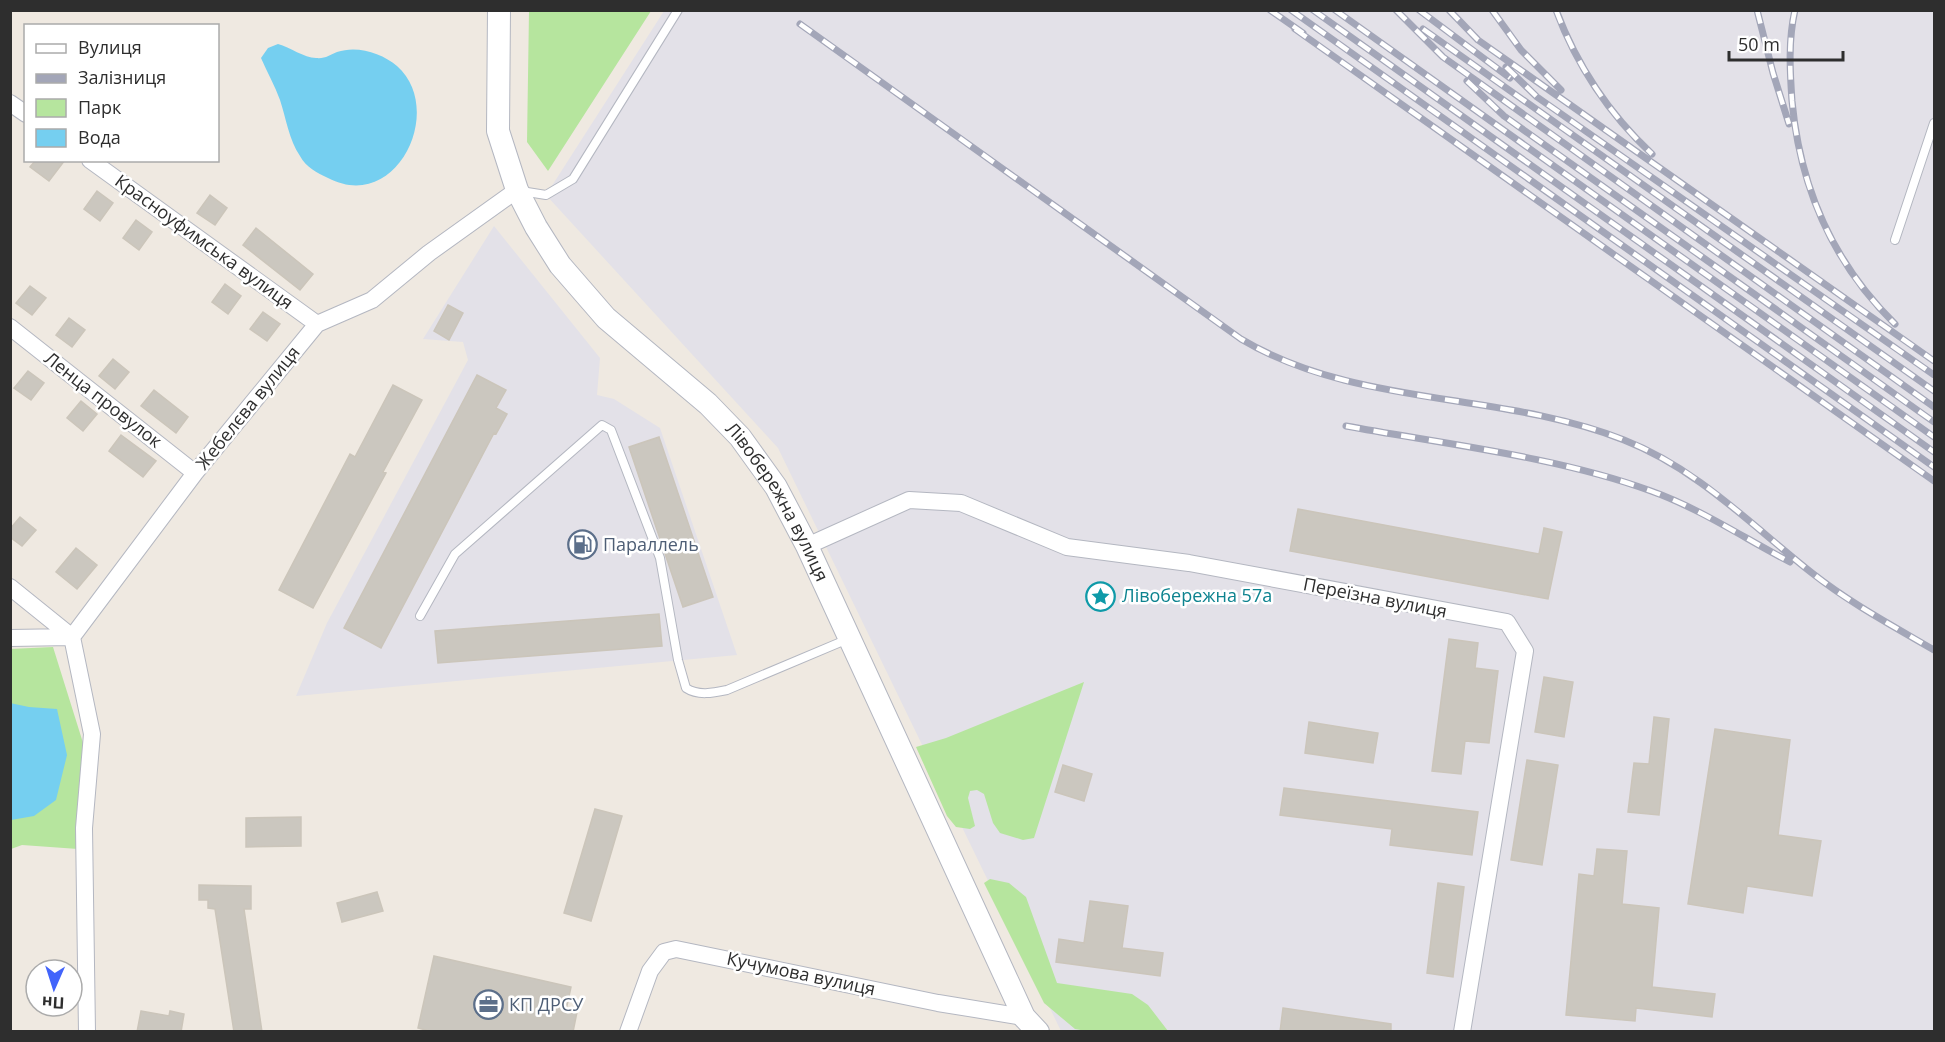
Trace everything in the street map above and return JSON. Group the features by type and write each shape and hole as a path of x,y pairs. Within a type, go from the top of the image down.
{"main road":[{"name":"Лівобережна вулиця","path":"499,10 498,131 517,190 536,227 560,264 606,318 708,404 740,437 776,487 807,546 1031,1024"}],"street":[{"path":"10,103 24,113"},
{"name":"Красноуфимська вулиця","path":"93,162 317,324"},
{"name":"Жебелєва вулиця","path":"72,637 195,473 317,324 372,300 429,253 517,190"},
{"name":"Ленца провулок","path":"10,327 195,473"},
{"name":"Переїзна вулиця","path":"807,546 909,500 961,503 1067,546 1189,563 1507,622 1525,651 1462,1032"},
{"path":"10,587 72,637 92,734 84,828 87,1032"},
{"path":"10,638 72,637"},
{"name":"Кучумова вулиця","path":"628,1032 650,971 663,952 676,949 1031,1024"}],"lane":[{"path":"517,190 546,195 573,178 678,10"},
{"path":"1895,240 1935,123"},
{"path":"420,616 455,554 602,425 611,430 660,558 678,660 686,688 692,692 706,693 727,690 849,638"}],"shaded area":[{"path":"664,11 1934,11 1934,1031 1061,1031 778,448 546,195"},
{"path":"494,226 600,358 597,395 614,399 660,428 737,655 296,696 327,623 468,360 463,342 423,339"}],"green space":[{"path":"529,11 651,11 548,171 527,142"},
{"path":"53,647 89,762 78,849 22,845 11,849 10,649"},
{"path":"1084,682 1034,838 1023,840 1000,833 993,823 984,794 977,790 970,791 968,798 975,826 970,829 956,827 947,816 916,747 946,738"},
{"path":"990,879 1009,883 1026,897 1057,983 1132,994 1148,1005 1168,1031 1092,1032 1075,1029 1044,1003 984,883"}],"water":[{"path":"278,44 316,58 345,50 369,51 397,66 411,85 417,107 415,130 407,152 393,170 375,182 353,185 328,178 305,163 293,143 280,100 261,58 268,48"},
{"path":"10,703 57,709 67,755 56,800 34,816 11,820"}],"building":[{"path":"34,162 63,162 49,181 30,167"},
{"path":"97,191 113,203 100,221 84,209"},
{"path":"210,195 227,208 215,225 197,213"},
{"path":"136,220 152,232 139,250 123,238"},
{"path":"256,228 313,274 300,290 243,245"},
{"path":"225,284 241,296 228,314 212,302"},
{"path":"30,286 46,298 32,315 16,303"},
{"path":"448,305 463,313 449,340 434,331"},
{"path":"263,312 280,324 267,341 250,329"},
{"path":"69,318 85,330 72,347 56,335"},
{"path":"113,359 129,372 115,389 99,376"},
{"path":"28,371 44,383 31,400 14,388"},
{"path":"477,375 506,390 496,408 507,414 496,434 494,433 381,648 344,628"},
{"path":"393,385 422,400 383,472 386,473 313,608 279,590 350,454 355,457"},
{"path":"154,390 188,417 176,433 141,406"},
{"path":"81,401 97,414 83,431 67,418"},
{"path":"121,435 156,461 143,477 109,451"},
{"path":"659,437 713,597 683,607 629,447"},
{"path":"1298,509 1539,554 1544,528 1562,532 1548,599 1290,551"},
{"path":"20,517 36,530 22,546 10,537 10,529"},
{"path":"76,548 97,565 77,589 56,572"},
{"path":"659,614 662,646 438,663 435,631"},
{"path":"1449,639 1478,643 1475,668 1498,671 1489,743 1465,741 1461,774 1432,771"},
{"path":"1544,677 1573,682 1564,737 1535,732"},
{"path":"1654,717 1669,719 1659,815 1628,812 1634,763 1649,764"},
{"path":"1309,722 1378,733 1373,763 1305,753"},
{"path":"1715,729 1790,740 1778,835 1821,841 1812,896 1747,886 1743,913 1688,904"},
{"path":"1527,760 1558,765 1542,865 1511,860"},
{"path":"1063,765 1092,774 1084,801 1055,792"},
{"path":"1284,788 1478,812 1472,855 1390,845 1392,829 1280,815"},
{"path":"595,809 622,816 591,921 564,913"},
{"path":"301,817 301,846 246,847 246,818"},
{"path":"1597,849 1627,851 1622,904 1659,908 1652,987 1715,994 1712,1017 1636,1008 1635,1021 1566,1015 1579,874 1594,876"},
{"path":"1438,883 1464,887 1453,977 1427,973"},
{"path":"199,885 251,886 251,909 244,909 262,1032 234,1032 215,909 208,908 208,900 199,900"},
{"path":"377,892 383,911 342,922 337,903"},
{"path":"1090,901 1128,906 1122,948 1163,953 1160,976 1056,962 1059,939 1084,943"},
{"path":"434,956 571,987 566,1010 577,1012 573,1032 433,1032 418,1028"},
{"path":"1283,1008 1391,1024 1391,1032 1280,1032"},
{"path":"141,1011 169,1016 170,1011 184,1014 181,1032 137,1032"}],"railway":[{"path":"1270,10 1303,33"},
{"path":"1291,10 1934,467"},
{"path":"1313,10 1934,452"},
{"path":"1335,10 1934,437"},
{"path":"1396,10 1443,57 1934,407"},
{"path":"1419,10 1510,78"},
{"path":"1449,10 1478,40 1934,361"},
{"path":"1492,10 1521,50 1561,90"},
{"path":"1556,10 1584,70 1608,106 1652,154"},
{"path":"1757,10 1789,124"},
{"path":"1795,10 1790,44 1792,101 1796,133 1812,194 1837,250 1854,276 1895,324"},
{"path":"800,24 1241,339 1286,361 1332,377 1577,424 1651,452 1676,466 1723,499 1826,584 1934,650"},
{"path":"1295,29 1934,481"},
{"path":"1423,29 1934,391"},
{"path":"1506,67 1537,97 1934,375"},
{"path":"1467,81 1504,116 1934,422"},
{"path":"1346,426 1501,452 1615,479 1686,506 1790,562"}],"place":[{"name":"Параллель","path":"582,545"},
{"name":"Лівобережна 57а","path":"1101,596"},
{"name":"КП ДРСУ","path":"488,1005"}]}
